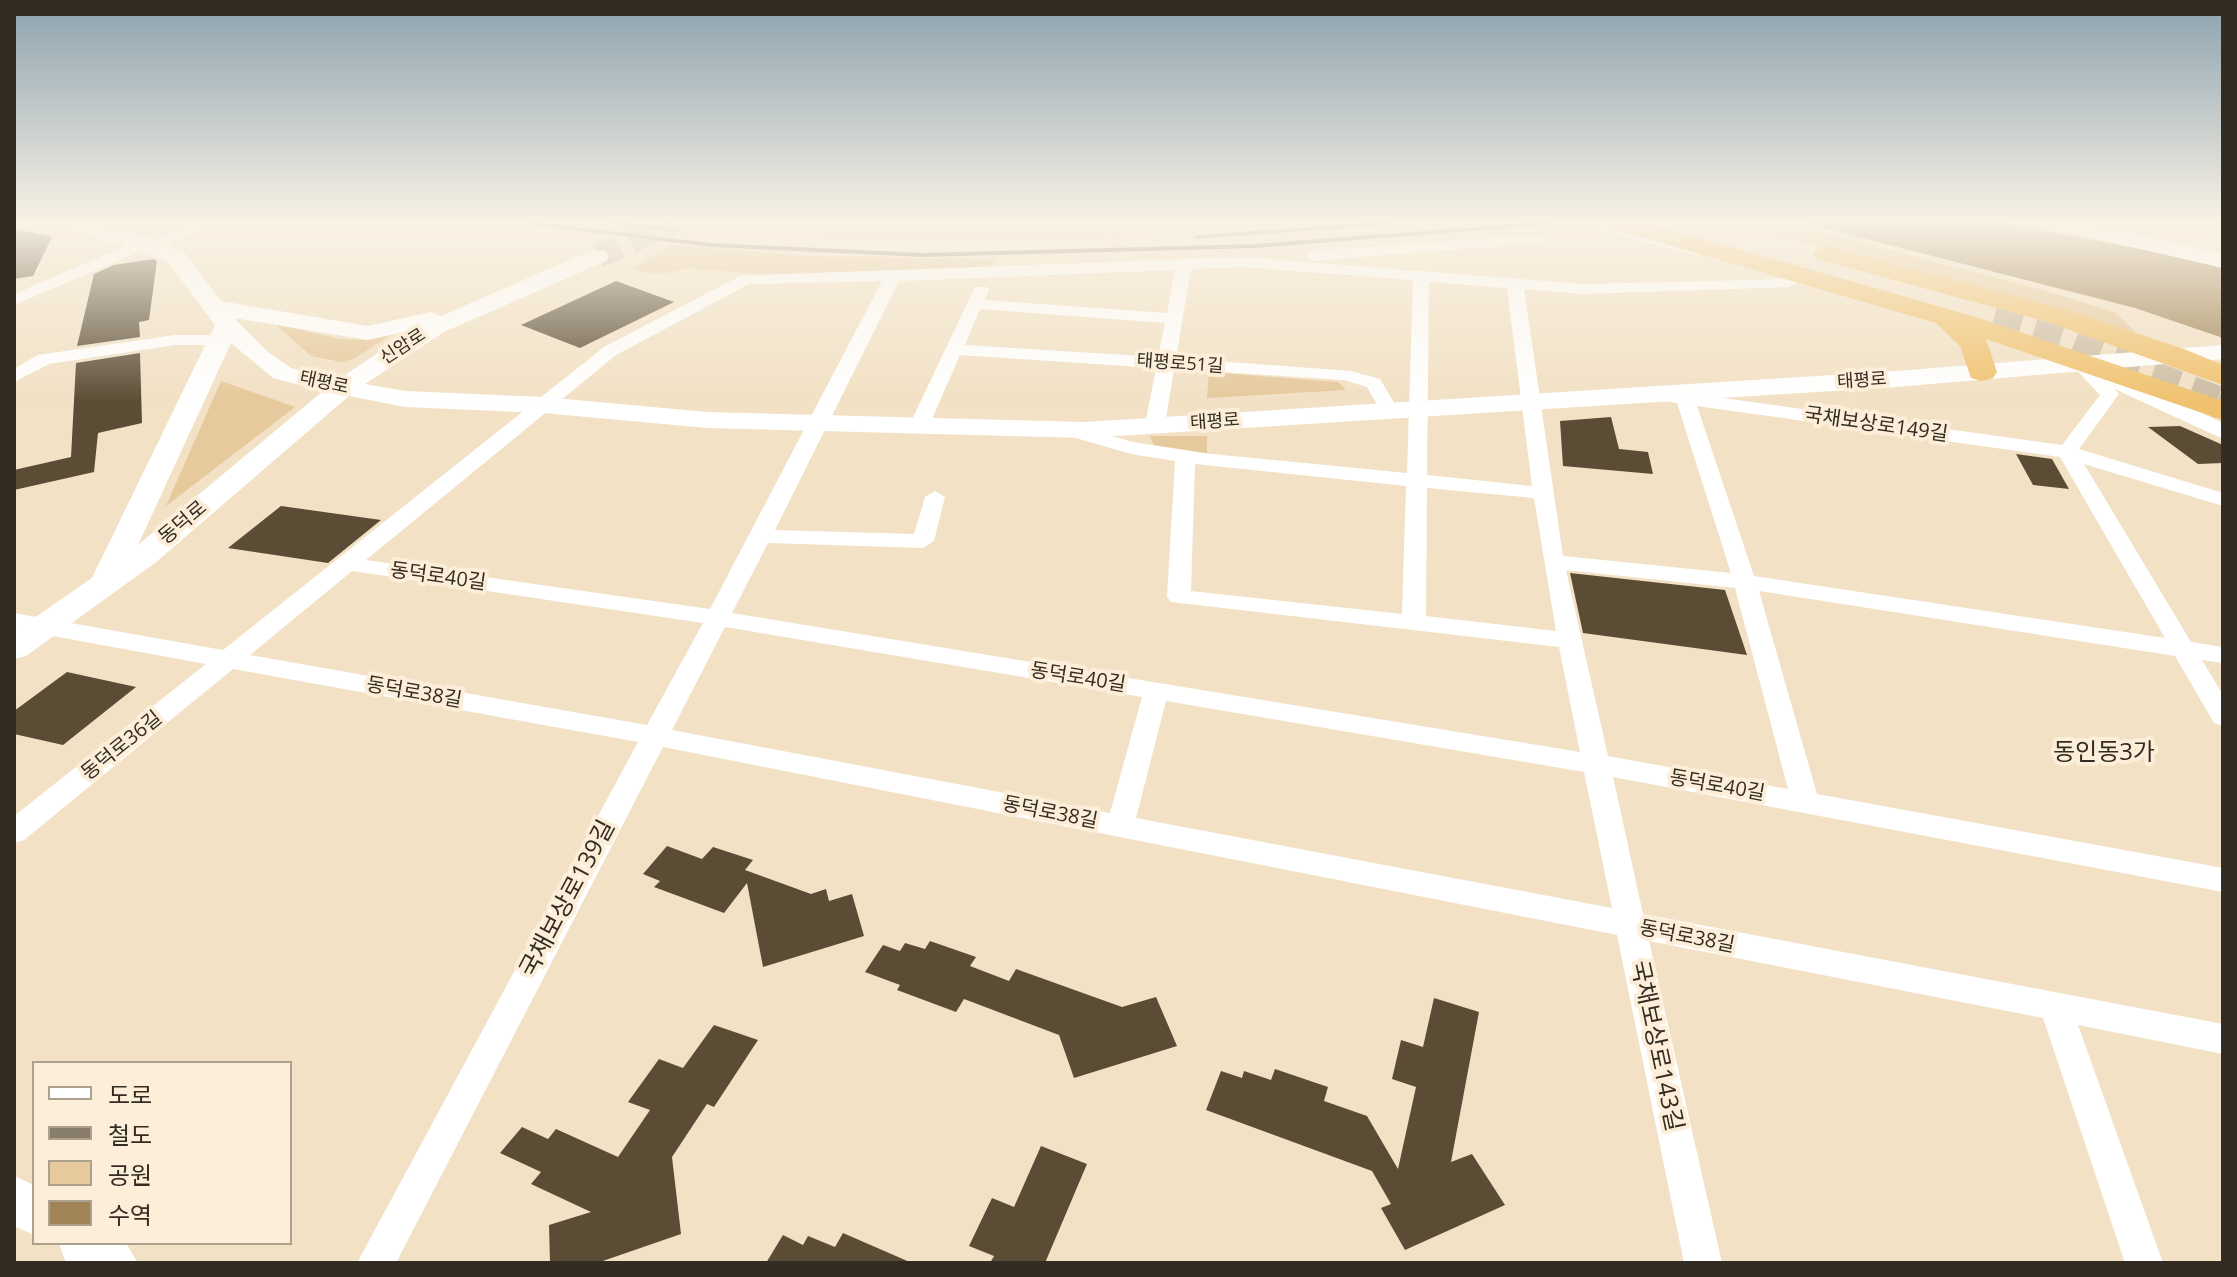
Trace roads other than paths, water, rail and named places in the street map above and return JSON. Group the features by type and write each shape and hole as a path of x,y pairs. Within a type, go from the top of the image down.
{"highway":[{"path":"1827,283 1946,317 2057,316 2185,354 2223,376"},
{"path":"1869,283 1993,316"},
{"path":"1881,283 1993,316"},
{"path":"1900,283 1993,316 2082,363 2223,411"},
{"path":"1946,317 1974,343 1982,372"}],"main road":[{"name":"태평로","path":"193,283 220,324 282,373 344,387 405,399 543,405 707,420 918,428 1069,430 1155,425 1651,395 2223,352"},
{"name":"신암로","path":"344,387 435,327 537,283"},
{"path":"101,587 121,554 220,324 368,333 474,310"},
{"name":"동덕로","path":"14,648 144,556 344,387"}],"street":[{"path":"14,300 56,283"},
{"path":"230,660 610,351 739,283"},
{"path":"819,424 890,283"},
{"path":"918,428 985,283"},
{"path":"1155,425 1181,283"},
{"path":"1414,623 1421,283"},
{"path":"1496,283 1582,289 1771,283"},
{"path":"1515,284 1528,401"},
{"path":"974,304 1175,319"},
{"path":"14,377 44,359 175,340 220,324"},
{"name":"태평로51길","path":"953,349 1345,375 1374,383 1390,411"},
{"path":"2082,363 2223,432"},
{"path":"2082,363 2110,394 2067,452 2223,717"},
{"name":"국채보상로149길","path":"1651,395 2067,452 2223,500"},
{"path":"1685,399 1745,582 1805,802"},
{"name":"국채보상로143길","path":"1528,401 1553,562 1703,1263"},
{"name":"국채보상로139길","path":"376,1263 819,424"},
{"path":"1069,430 1131,448 1185,457 1542,493"},
{"path":"1185,457 1179,597 1570,640"},
{"path":"761,536 923,541 935,497"},
{"path":"1553,562 1745,582 2223,655"},
{"name":"동덕로40길","path":"349,564 717,618 1596,764 2223,880"},
{"name":"동덕로38길","path":"14,621 654,736 2223,1039"},
{"name":"동덕로36길","path":"14,832 230,660"},
{"path":"1120,827 1156,691"},
{"path":"2055,1007 2144,1263"},
{"path":"14,1199 32,1211"},
{"path":"85,1245 114,1263"}],"water":[{"path":"2036,283 2223,283 2223,338 2135,308"}],"tunnel":[{"path":"1993,321 2071,344 2223,402 2218,400"}],"district":[{"name":"동인동3가","path":"2104,753"}]}
